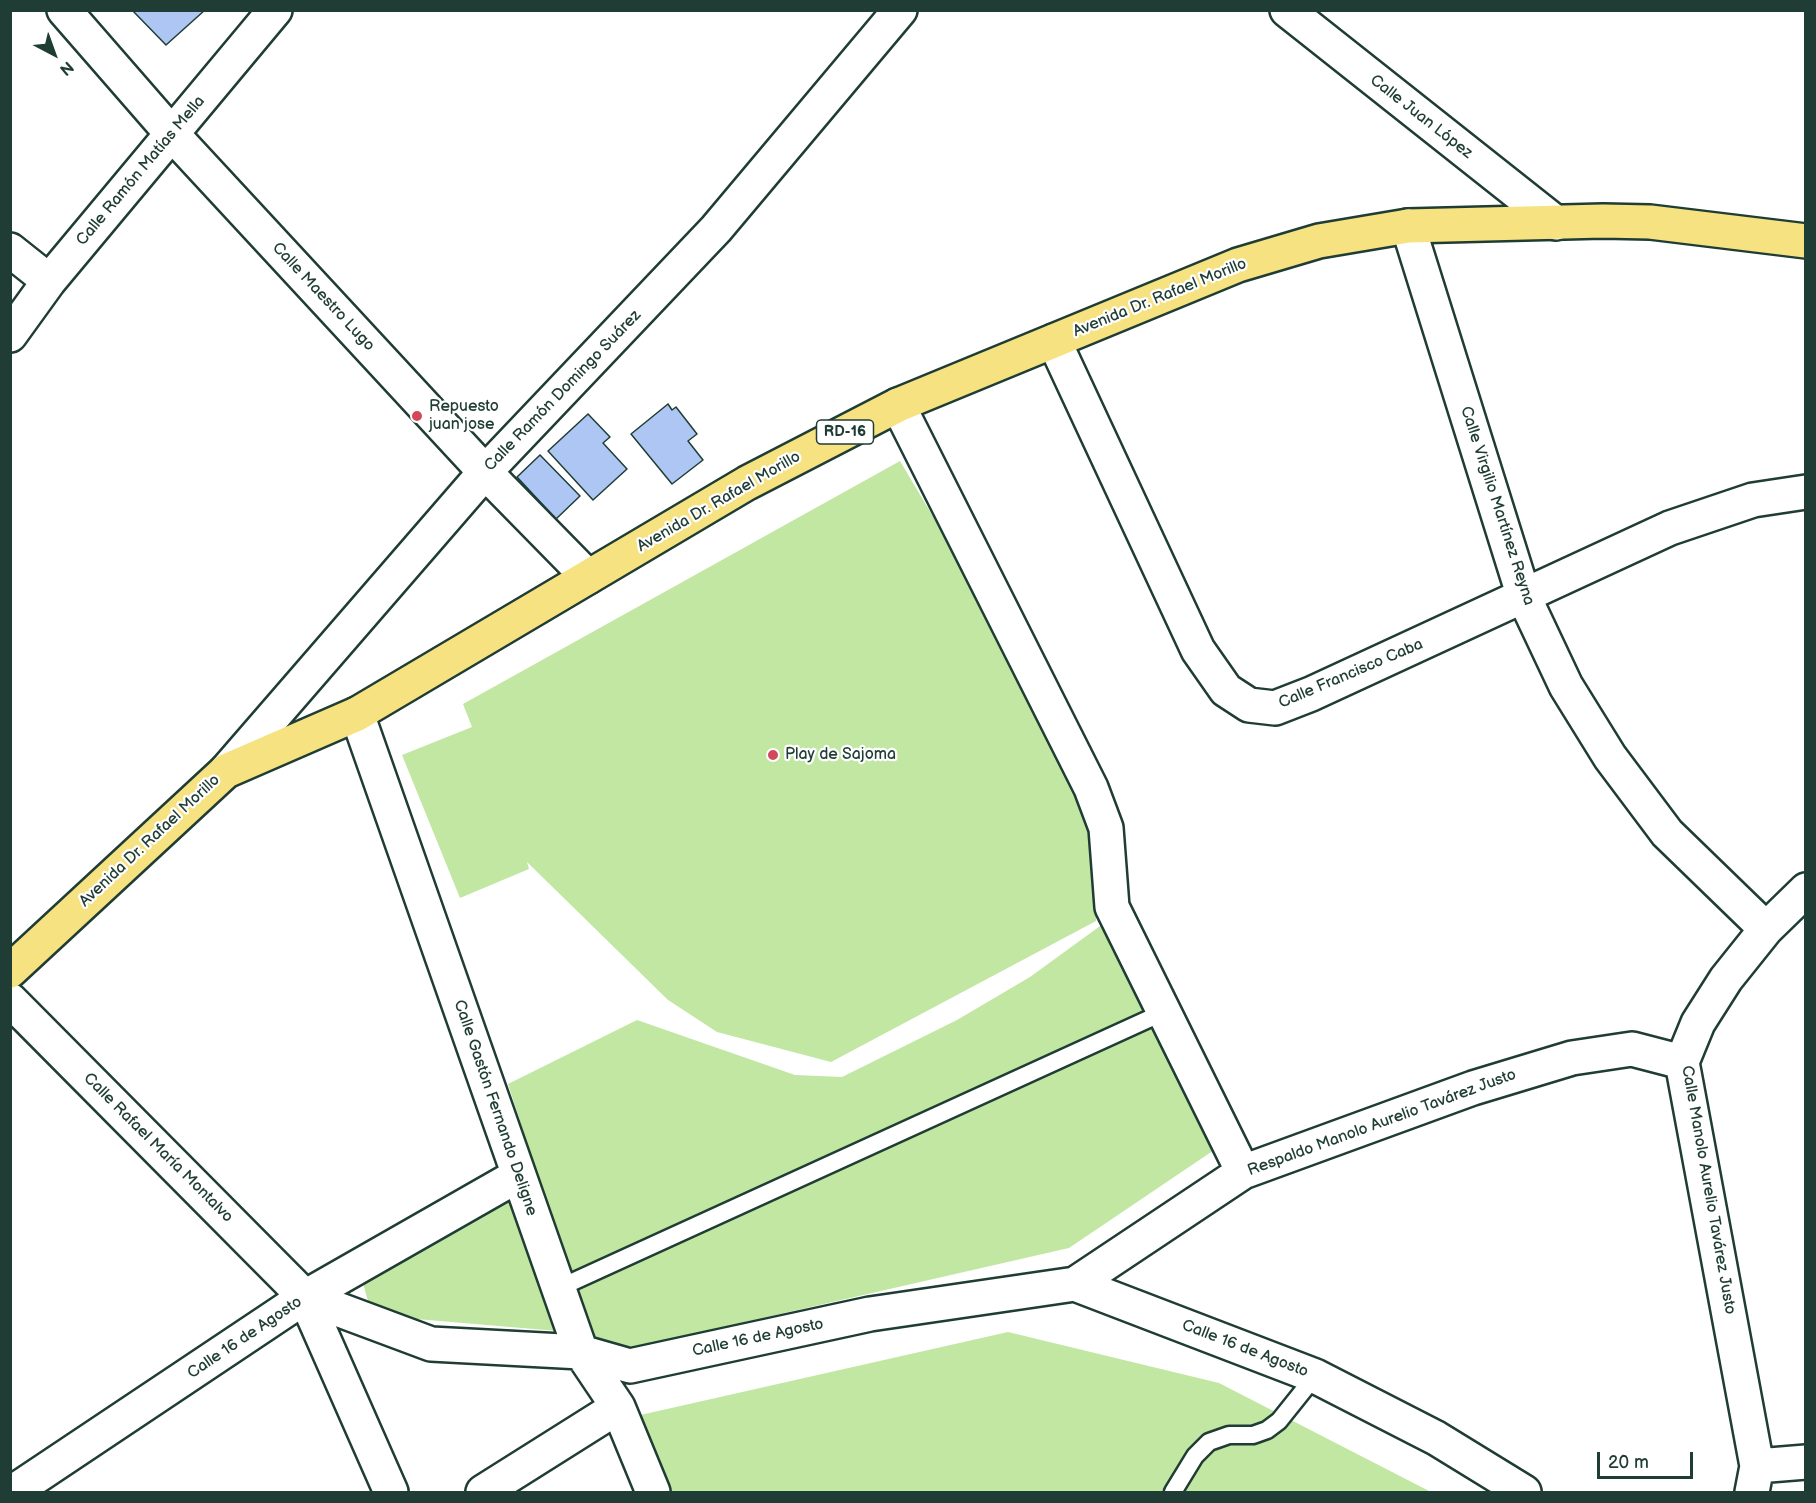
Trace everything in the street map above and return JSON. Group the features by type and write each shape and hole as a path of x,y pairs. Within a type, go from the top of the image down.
{"main road":[{"name":"Avenida Dr. Rafael Morillo","path":"10,971 226,771 357,714 747,483 898,405 1054,340 1238,266 1319,241 1408,226 1650,222 1806,241"}],"street":[{"name":"Calle Maestro Lugo","path":"64,10 172,134 486,472 588,577"},
{"name":"Calle Ramón Matías Mella","path":"10,335 49,281 275,10"},
{"name":"Calle Ramón Domingo Suárez","path":"226,771 486,472 716,229 900,10"},
{"name":"Calle Juan López","path":"1287,10 1556,224"},
{"name":"Calle Virgilio Martínez Reyna","path":"1408,226 1524,597 1566,686 1610,757 1667,833 1766,929"},
{"path":"10,250 49,281"},
{"name":"Calle Francisco Caba","path":"1054,340 1198,650 1226,690 1248,705 1275,708 1311,694 1670,528 1753,500 1806,492"},
{"path":"898,405 1092,788 1106,828 1112,907 1243,1172"},
{"name":"Calle Gastón Fernando Deligne","path":"357,714 517,1176 581,1352 618,1407 653,1492"},
{"name":"Calle Manolo Aurelio Tavárez Justo","path":"1755,1479 1682,1062 1698,1023 1721,987 1766,929 1806,890"},
{"name":"Calle Rafael María Montalvo","path":"10,1000 306,1297"},
{"name":"Respaldo Manolo Aurelio Tavárez Justo","path":"1075,1284 1243,1172 1473,1088 1572,1058 1632,1049 1682,1062"},
{"path":"391,1492 306,1297 517,1176"},
{"name":"Calle 16 de Agosto","path":"13,1492 306,1297 431,1344 581,1352 630,1366 870,1314 1075,1284 1315,1376 1436,1438 1524,1492"},
{"path":"483,1492 618,1407"},
{"path":"1755,1479 1806,1462"}],"lane":[{"path":"559,1288 1164,1012"},
{"path":"1173,1492 1195,1456 1209,1442 1229,1436 1253,1435 1267,1430 1279,1421 1315,1376"}],"green space":[{"name":"Play de Sajoma","path":"900,461 1035,688 1084,805 1095,865 1096,921 831,1062 717,1032 668,1000 527,862 529,869 460,898 402,755 472,727 463,704"},
{"path":"1107,921 1223,1144 1069,1248 596,1356 508,1084 637,1020 795,1075 842,1077 957,1020 1030,977"},
{"path":"509,1199 557,1331 381,1316 368,1301 362,1280"},
{"path":"1008,1332 1219,1383 1431,1492 668,1492 636,1416"}],"building":[{"path":"132,10 205,10 166,45"},
{"path":"668,404 672,410 676,407 697,434 688,441 703,460 672,484 631,434"},
{"path":"588,414 610,437 603,443 627,469 593,500 548,451"},
{"path":"540,455 580,496 556,519 517,477"}],"place":[{"name":"Repuesto juan jose","path":"417,416"},
{"name":"Play de Sajoma","path":"773,755"}]}
